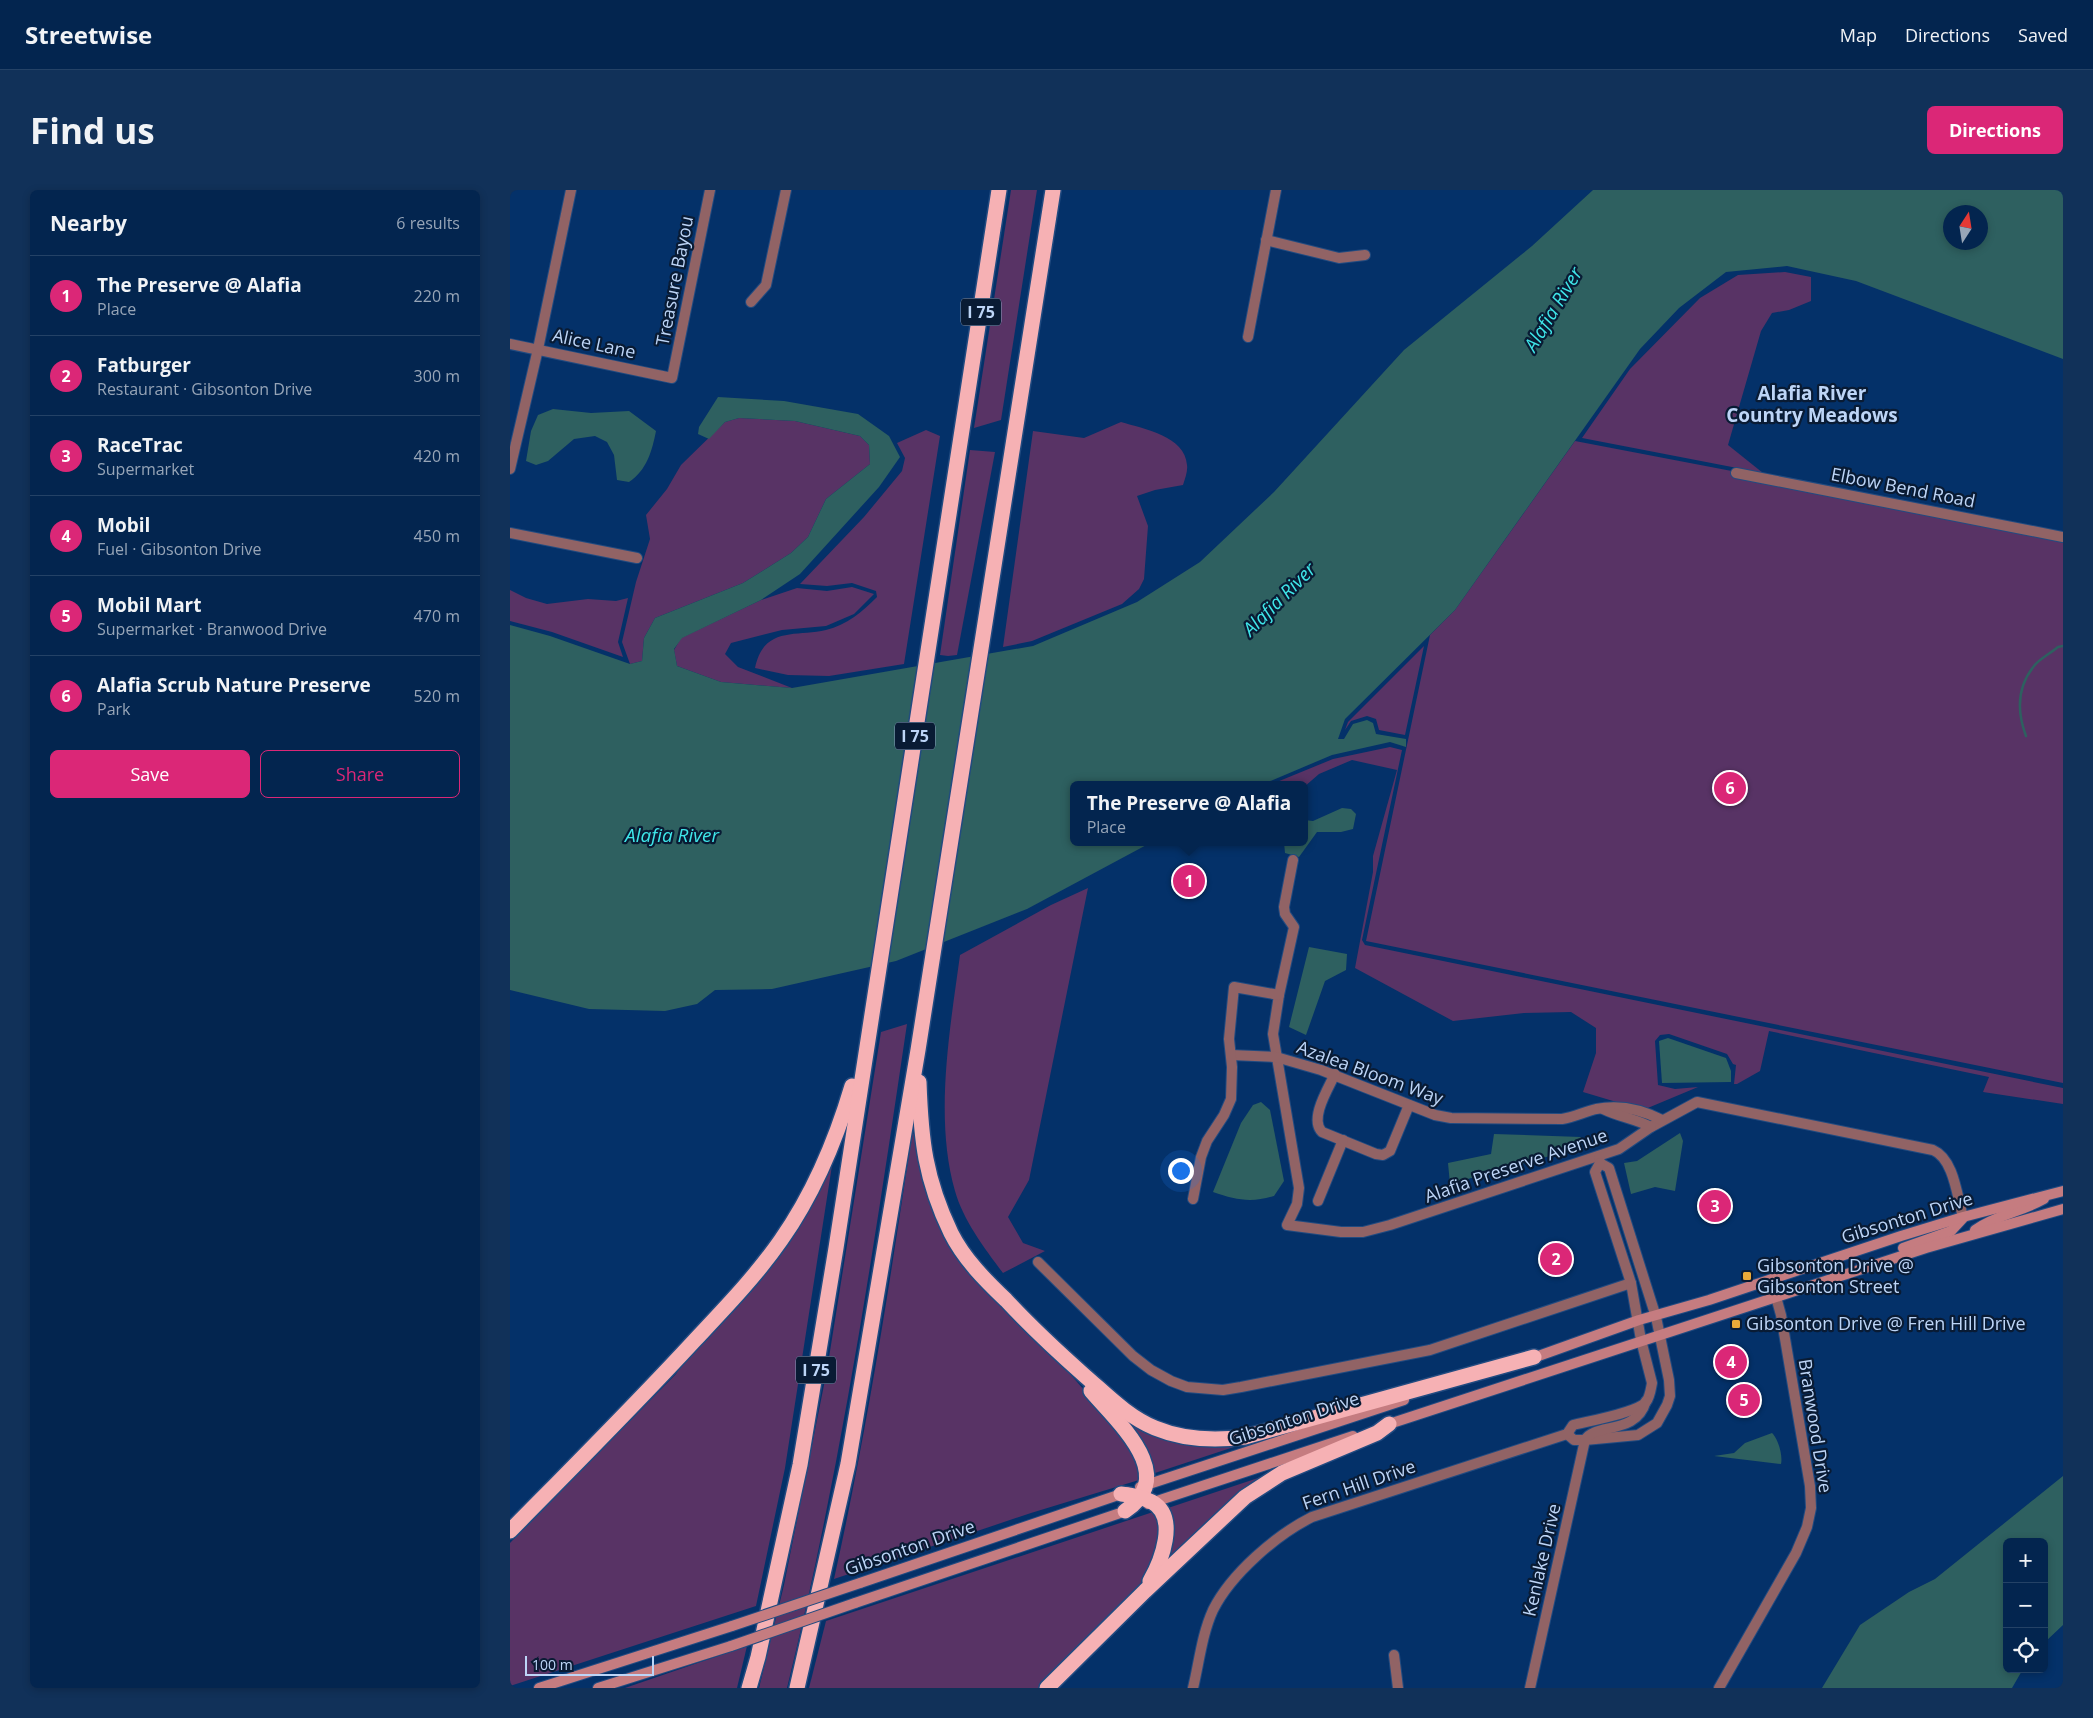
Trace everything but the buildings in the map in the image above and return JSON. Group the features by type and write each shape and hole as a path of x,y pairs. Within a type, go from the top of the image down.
{"highway":[{"name":"I 75","path":"749,1688 758,1657 800,1465 999,190"},
{"name":"I 75","path":"797,1688 848,1464 918,1050 1053,190"},
{"path":"510,1531 653,1386 755,1275 782,1239 805,1201 839,1130 866,1043"},
{"path":"918,1050 920,1120 926,1167 952,1234 975,1269 1059,1354 1135,1444 1145,1462 1147,1495 1162,1515 1166,1525 1164,1548 1156,1570 1145,1591"},
{"path":"1059,1354 1116,1403 1140,1420 1169,1433 1191,1438 1215,1440 1245,1437 1534,1357"},
{"path":"1047,1688 1145,1591 1245,1497 1282,1473 1378,1433 1389,1424"},
{"path":"1121,1494 1147,1495"},
{"path":"1126,1511 1147,1495"}],"main road":[{"name":"Gibsonton Drive","path":"1147,1495 1639,1320 1963,1217 2059,1192"},
{"path":"1968,1234 1988,1221 2025,1210 2059,1192"},
{"name":"Gibsonton Drive","path":"1147,1495 1389,1424 1968,1234 2063,1209"},
{"path":"1862,1268 1892,1252 1951,1231 1963,1217"},
{"name":"Gibsonton Drive","path":"539,1688 732,1626 1121,1494"},
{"name":"Gibsonton Drive","path":"598,1688 731,1646 1126,1511"}],"street":[{"path":"510,469 538,349 571,190"},
{"name":"Treasure Bayou","path":"672,378 710,190"},
{"path":"751,302 766,285 786,190"},
{"path":"1248,337 1276,190"},
{"path":"1266,240 1339,258 1364,255"},
{"name":"Alice Lane","path":"510,344 672,378"},
{"name":"Elbow Bend Road","path":"1736,473 2063,537"},
{"path":"510,533 637,558"},
{"path":"1276,1057 1273,1034 1279,995 1294,927 1285,914 1284,906 1293,860"},
{"path":"1193,1199 1201,1157 1231,1099 1232,1078 1229,1039 1234,987 1279,995"},
{"name":"Azalea Bloom Way","path":"1231,1055 1276,1057 1335,1074 1435,1115 1466,1119 1562,1119 1603,1109 1624,1107 1647,1112 1662,1120"},
{"name":"Alafia Preserve Avenue","path":"1276,1057 1298,1188 1297,1204 1287,1225 1340,1232 1363,1232 1390,1226 1599,1159 1662,1120 1697,1102 1706,1102 1933,1150 1941,1154 1948,1164 1963,1217"},
{"path":"1335,1074 1319,1110 1316,1123 1322,1132 1376,1154 1386,1154 1394,1144 1409,1105"},
{"path":"1603,1109 1621,1118 1642,1122 1651,1127"},
{"path":"1318,1201 1343,1140"},
{"path":"1567,1434 1574,1440 1585,1440 1638,1434 1656,1423 1670,1396 1656,1316 1609,1168 1599,1159 1595,1172 1631,1283 1641,1340 1652,1383 1644,1411 1634,1420 1592,1434 1585,1440"},
{"name":"Gibsonton Drive","path":"1038,1262 1133,1356 1171,1381 1205,1389 1223,1390 1430,1350 1631,1283"},
{"name":"Branwood Drive","path":"1719,1688 1796,1553 1807,1527 1811,1508 1781,1315 1776,1297"},
{"name":"Fern Hill Drive","path":"1193,1688 1212,1612 1222,1594 1233,1580 1275,1540 1293,1526 1321,1514 1567,1434 1573,1425 1636,1408 1646,1401"},
{"name":"Kenlake Drive","path":"1530,1688 1585,1440"},
{"path":"1394,1655 1398,1688"}],"shaded area":[{"path":"1011,190 1037,190 1001,420 974,428"},
{"path":"1785,272 1811,277 1811,301 1789,310 1772,313 1761,331 1728,445 1763,473 1582,438 1630,369 1700,298 1738,275"},
{"path":"739,418 795,421 860,436 869,445 870,464 826,499 808,537 791,553 743,583 655,618 644,638 642,661 630,664 622,642 636,582 650,539 646,515 667,489 681,465 725,422"},
{"path":"1121,422 1151,431 1171,440 1185,455 1187,465 1183,485 1155,490 1137,496 1148,526 1144,579 1139,589 1122,604 1032,641 1003,647 1033,431 1084,438"},
{"path":"926,430 940,436 904,664 829,676 788,675 755,668 759,655 773,639 792,634 834,628 854,617 877,597 876,591 852,583 827,586 800,584 864,517 902,471 905,458 897,443"},
{"path":"1575,441 1884,500 2063,537 2063,1083 1366,941 1430,635 1455,610"},
{"path":"970,450 995,452 957,655 940,655"},
{"path":"852,587 874,594 854,614 826,626 782,630 731,643 725,654 738,667 792,688 721,682 677,666 674,650 681,638 761,600 797,588 827,591"},
{"path":"510,590 526,598 547,604 588,599 616,601 628,598 618,642 623,657 552,632 510,621"},
{"path":"1424,646 1405,735 1379,730 1376,719 1367,716 1351,721 1345,730 1348,722"},
{"path":"1390,747 1402,750 1362,940 1365,945 2063,1088 2063,1104 1983,1092 1989,1077 1769,1031 1760,1071 1737,1084 1734,1084 1736,1065 1733,1064 1727,1054 1669,1034 1660,1035 1655,1041 1658,1085 1675,1089 1698,1087 1643,1110 1583,1092 1596,1053 1596,1028 1571,1012 1524,1013 1453,1021 1355,968 1373,872 1373,856 1397,770 1352,760 1319,774 1308,784 1308,781 1279,781 1333,759"},
{"path":"1088,888 1029,1180 1008,1217 1023,1243 1045,1251 1003,1273 975,1234 963,1213 955,1191 949,1163 945,1104 946,1073 948,1043 960,955 1051,905"},
{"path":"907,1024 855,1358 824,1523 806,1606 787,1688 759,1688 784,1585 827,1370 881,1032"},
{"path":"918,1133 945,1224 1056,1358 1127,1439 1140,1460 1139,1480 1031,1513 834,1579 877,1357 912,1134"},
{"path":"833,1159 785,1468 756,1606 510,1686 510,1543 676,1374 700,1336 743,1291"},
{"path":"1129,1421 1243,1444 1155,1473 1148,1452"},
{"path":"1261,1477 1262,1479 1166,1570 1168,1508"},
{"path":"1156,1511 1159,1517 1160,1545 1144,1582 1043,1688 809,1688 826,1621"},
{"path":"747,1646 737,1688 625,1688"}],"water":[{"name":"Alafia River","path":"1593,190 2063,190 2063,359 1856,281 1787,266 1726,272 1679,308 1640,349 1455,610 1345,719 1338,739 1344,739 1353,724 1367,720 1373,723 1376,734 1406,739 1406,747 1390,742 1332,755 1270,781 1070,781 1070,846 1145,846 1027,909 896,961 772,989 715,990 697,1004 665,1011 589,1009 510,990 510,625 550,636 630,664 642,661 644,638 655,618 743,583 791,553 808,537 826,499 870,464 869,445 860,436 795,421 739,418 725,422 709,439 698,434 699,427 718,397 784,401 858,414 889,436 900,457 879,487 800,574 761,600 682,638 674,649 677,666 721,682 792,688 1033,646 1137,602 1200,562 1274,492 1404,350 1532,246"},
{"path":"553,409 591,413 629,411 656,431 648,460 640,472 629,482 617,480 614,455 607,442 595,436 574,439 548,461 536,465 526,461 531,431 538,415"},
{"path":"1342,808 1351,809 1356,814 1353,829 1341,832 1317,832 1308,844 1308,820 1313,821"},
{"path":"1284,846 1307,846 1299,857 1285,853"},
{"path":"1309,947 1347,954 1346,970 1325,981 1306,1035 1289,1027"},
{"path":"1668,1038 1726,1058 1731,1071 1731,1082 1662,1083 1659,1041"},
{"path":"1261,1102 1270,1110 1284,1181 1274,1196 1258,1199 1236,1199 1213,1192 1241,1123 1253,1105"},
{"path":"1680,1133 1683,1141 1675,1191 1655,1187 1631,1194 1624,1163 1637,1161"},
{"path":"1494,1134 1581,1137 1578,1148 1450,1184 1448,1163 1491,1154"},
{"path":"1772,1433 1780,1447 1781,1464 1714,1456 1734,1453 1745,1443"},
{"path":"2063,1476 2063,1625 2048,1639 2048,1538 2003,1538 2003,1673 2021,1673 2012,1688 1822,1688 1860,1625 1909,1592 1935,1579"}],"waterway":[{"path":"2026,736 2020,709 2024,682 2036,663 2058,647 2063,646"}],"place":[{"name":"Alafia Scrub Nature Preserve","path":"1730,788"},
{"name":"The Preserve @ Alafia","path":"1189,881"},
{"name":"RaceTrac","path":"1715,1206"},
{"name":"Fatburger","path":"1556,1259"},
{"name":"Gibsonton Drive @ Gibsonton Street","path":"1747,1276"},
{"name":"Gibsonton Drive @ Fren Hill Drive","path":"1736,1324"},
{"name":"Mobil","path":"1731,1362"},
{"name":"Mobil Mart","path":"1744,1400"}],"district":[{"name":"Alafia River Country Meadows","path":"1812,404"}]}
